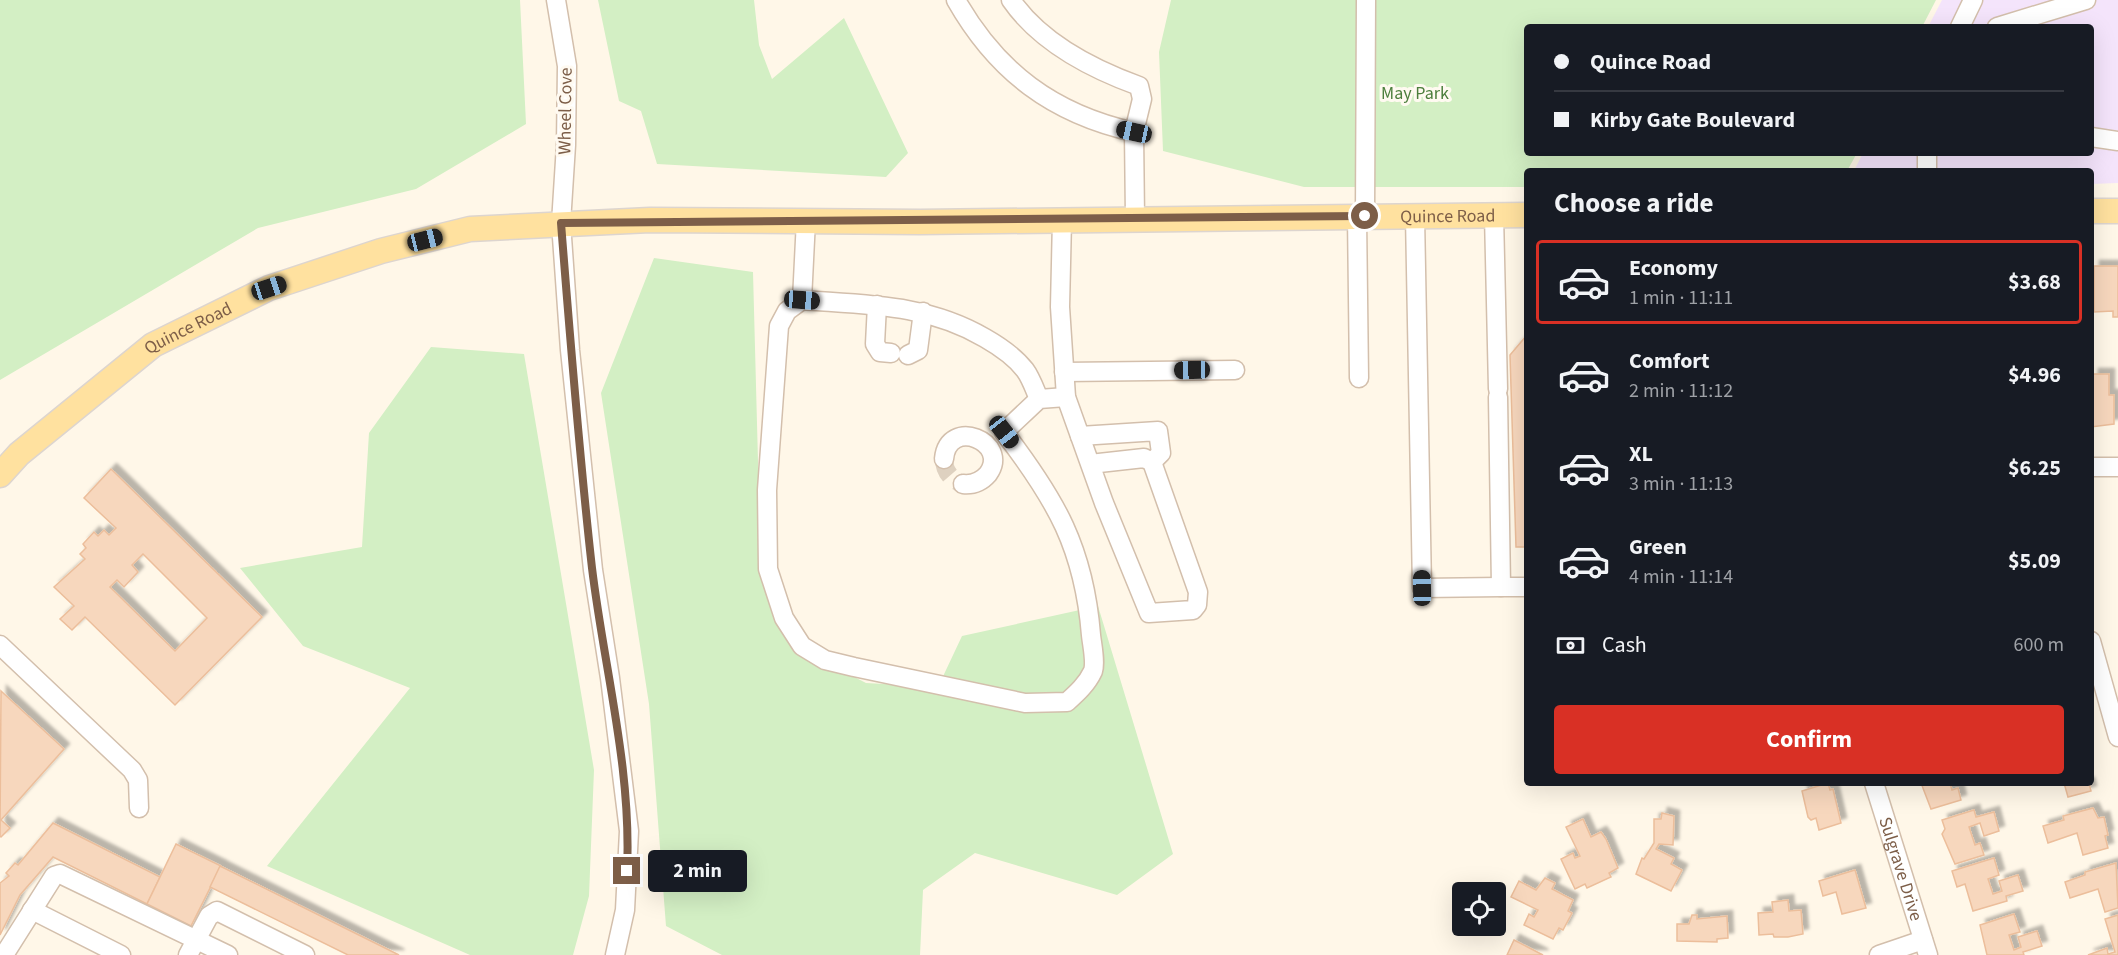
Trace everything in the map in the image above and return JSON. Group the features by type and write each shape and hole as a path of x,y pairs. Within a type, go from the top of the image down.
{"main road":[{"path":"2094,211 2118,210"},
{"name":"Quince Road","path":"0,475 19,454 153,345 269,288 381,250 470,229 650,220 1062,220 1524,215"}],"street":[{"name":"Wheel Cove","path":"556,0 567,66 566,145 561,223 592,570 610,678 629,831 625,910 615,955"},
{"path":"956,0 970,25 1023,83 1058,106 1108,126 1134,132"},
{"path":"1011,0 1052,43 1120,80 1139,86 1142,99 1134,132 1135,219"},
{"path":"1359,378 1366,0"},
{"path":"1961,24 1973,0"},
{"path":"2007,24 2086,0"},
{"path":"2094,137 2118,141"},
{"path":"1494,215 1501,587"},
{"path":"1414,216 1422,588 1524,586"},
{"path":"802,300 806,220"},
{"path":"1062,220 1060,307 1066,397 1090,464 1149,614 1193,610 1197,605 1198,592 1152,462 1144,458 1090,464"},
{"path":"1004,432 1041,480 1068,531 1088,597 1094,669 1083,688 1067,702 1025,703 844,665 825,660 802,646 784,618 768,569 767,490 779,326 787,311 802,300 877,305 923,312 964,326 1000,347 1025,370 1039,399"},
{"path":"877,305 874,344 880,352 900,354 918,350 923,312"},
{"path":"1064,372 1235,370"},
{"path":"988,446 1039,399 1066,397"},
{"path":"1080,436 1158,431 1161,453 1152,462"},
{"path":"944,459 947,448 959,437 975,437 988,446 992,461 987,476 974,484 963,484"},
{"path":"2094,467 2118,467"},
{"path":"0,645 132,770 138,780 139,808"},
{"path":"2094,651 2117,731"},
{"name":"Sulgrave Drive","path":"1875,786 1925,947"},
{"path":"4,955 54,876 60,874 192,947 228,955"},
{"path":"32,910 121,955"},
{"path":"192,947 209,916 217,911 305,955"},
{"path":"1879,955 1925,947"}],"shaded area":[{"path":"1942,0 2118,0 2118,183 2094,184 2094,168 1856,168 1862,156 2094,156 2094,24 1930,24"}],"green space":[{"path":"0,0 520,0 526,124 416,189 258,228 0,380"},
{"path":"598,0 754,0 759,45 772,79 844,18 908,153 886,177 657,164 641,111 619,101"},
{"name":"May Park","path":"1171,0 1936,0 1924,24 1524,24 1524,156 1855,156 1849,168 1524,168 1524,187 1304,187 1163,151 1159,52"},
{"path":"654,258 753,272 759,499 770,582 803,646 829,664 866,683 938,687 962,636 1098,606 1173,854 1117,895 975,853 923,890 920,955 722,955 666,926 649,704 601,393"},
{"path":"431,347 524,354 594,770 589,896 573,955 470,955 267,866 410,688 303,646 240,568 362,547 369,433"}],"building":[{"path":"2094,266 2118,266 2118,317 2113,317 2113,311 2094,312"},
{"path":"1524,339 1524,547 1516,547 1510,355"},
{"path":"2094,374 2109,374 2109,395 2114,395 2114,424 2094,427"},
{"path":"111,469 262,617 175,705 85,617 72,630 60,619 74,606 54,587 85,559 80,554 86,548 83,544 94,532 98,536 104,530 109,535 116,528 84,498","holes":["143,554 207,618 175,651 110,587 117,580 124,587 138,572 132,565"]},
{"path":"1,691 64,749 1,820 10,828 1,837 0,836"},
{"path":"1818,786 1829,786 1830,790 1833,789 1841,823 1819,830 1816,818 1811,820 1808,817 1802,791"},
{"path":"1922,786 1951,786 1952,790 1958,788 1961,800 1931,809"},
{"path":"2065,786 2090,786 2091,791 2068,797"},
{"path":"2093,808 2098,818 2104,817 2108,848 2083,855 2077,833 2048,843 2043,826 2064,820 2063,816"},
{"path":"1974,810 1976,817 1994,812 1999,831 1984,836 1980,823 1969,827 1975,845 1980,843 1984,855 1955,864 1942,834 1945,829 1942,820"},
{"path":"1662,813 1674,816 1673,845 1659,844 1656,849 1674,858 1671,864 1682,870 1671,891 1636,874 1642,858 1644,859 1654,843 1654,819 1661,819"},
{"path":"1583,819 1591,837 1601,832 1606,839 1618,868 1609,873 1611,877 1587,888 1585,884 1575,889 1561,859 1573,853 1575,858 1580,856 1566,827"},
{"path":"53,823 160,877 147,904 53,857 20,895 0,935 0,883 9,876 6,873 15,863 18,865"},
{"path":"176,844 221,866 191,926 147,904"},
{"path":"1994,858 1999,875 1988,879 1993,894 2002,891 1999,881 2018,875 2023,891 2006,896 2007,901 1973,911 1965,884 1957,887 1952,871"},
{"path":"2116,863 2118,908 2105,912 2098,889 2070,898 2065,882 2085,875 2085,872"},
{"path":"220,866 399,955 348,955 210,887"},
{"path":"1855,870 1866,908 1842,914 1836,892 1823,896 1819,881"},
{"path":"1545,878 1555,883 1552,889 1573,900 1568,911 1572,913 1563,930 1559,928 1553,939 1524,925 1529,914 1534,917 1538,910 1511,897 1519,881 1536,890"},
{"path":"1788,900 1789,911 1801,910 1803,934 1788,937 1774,937 1773,934 1759,935 1758,913 1773,912 1772,902"},
{"path":"2014,914 2020,932 2009,935 2014,950 2021,947 2018,937 2037,931 2042,946 2023,952 2024,955 1987,955 1980,925"},
{"path":"1692,915 1697,915 1697,919 1727,916 1728,938 1717,939 1717,942 1677,941 1677,924 1689,924"},
{"path":"2118,915 2118,955 2088,955 2107,948 2108,954 2115,952 2105,919"},
{"path":"1514,940 1543,955 1507,955"}],"tunnel":[{"path":"944,459 949,474 963,484"}],"route":[{"path":"627,871 629,831 610,678 592,570 570,350 561,223 650,220 920,222 1365,216"}]}
